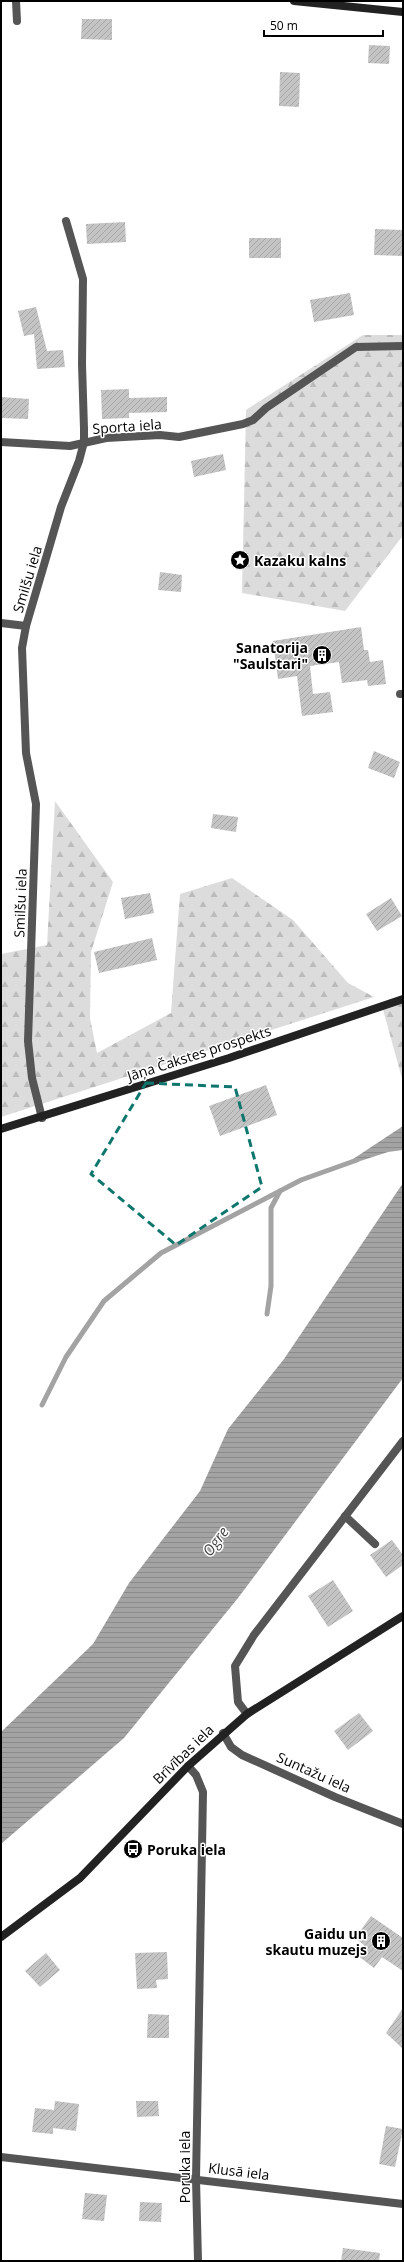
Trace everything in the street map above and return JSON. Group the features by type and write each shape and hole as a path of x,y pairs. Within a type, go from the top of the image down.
{"street":[{"path":"16,1 17,22"},
{"path":"294,1 403,12"},
{"name":"Smilšu iela","path":"42,1118 32,1078 28,1041 36,804 26,753 22,648 26,626 61,507 84,442 83,279 66,221"},
{"name":"Sporta iela","path":"1,442 70,446 106,438 160,435 179,437 253,420 266,408 356,347 403,346"},
{"path":"1,623 26,626"},
{"name":"Jāņa Čakstes prospekts","path":"1,1129 42,1118 229,1058 403,999"},
{"path":"247,1714 238,1702 235,1666 254,1635 403,1441"},
{"path":"345,1516 375,1544"},
{"name":"Brīvības iela","path":"1,1937 80,1878 188,1766 223,1733 247,1714 403,1616"},
{"name":"Suntažu iela","path":"223,1733 231,1746 242,1755 403,1824"},
{"name":"Poruka iela","path":"188,1766 196,1776 203,1792 196,2179 198,2261"},
{"name":"Klusā iela","path":"1,2157 403,2204"}],"highlighted area":[{"path":"146,1083 235,1087 262,1187 176,1245 91,1174"}],"green space":[{"path":"363,335 403,335 403,539 401,538 345,611 242,593 246,410"},
{"path":"55,801 113,882 91,952 90,1018 97,1053 171,1013 180,894 232,878 293,920 348,983 374,997 1,1117 1,954 47,945"},
{"path":"403,999 403,1082 382,1006"}],"water":[{"path":"403,1126 403,1150 388,1152 351,1164 350,1161"},
{"name":"Ogre","path":"403,1183 403,1378 238,1598 124,1738 1,1844 1,1732 93,1644 129,1583 200,1491 228,1429 284,1359"}],"building":[{"path":"82,19 112,19 112,40 81,39"},
{"path":"369,45 390,46 389,64 368,63"},
{"path":"280,72 300,73 299,107 279,106"},
{"path":"125,222 126,242 87,244 86,224"},
{"path":"375,229 403,230 403,256 374,255"},
{"path":"249,238 281,238 281,258 249,258"},
{"path":"350,293 354,315 314,322 310,300"},
{"path":"36,307 47,351 63,350 65,367 37,369 34,334 24,336 18,311"},
{"path":"129,389 129,398 167,397 167,412 129,413 129,418 102,419 101,390"},
{"path":"1,397 29,399 28,419 1,418"},
{"path":"223,454 226,470 194,477 191,461"},
{"path":"160,572 182,575 181,592 158,590"},
{"name":"Sanatorija \"Saulstari\"","path":"361,627 364,650 368,650 370,662 383,660 386,684 368,686 367,680 342,683 339,662 310,666 313,694 330,692 333,712 302,716 297,676 278,679 273,641"},
{"path":"374,751 400,762 394,778 368,768"},
{"path":"213,814 238,817 236,832 211,828"},
{"path":"150,893 154,913 125,919 121,898"},
{"path":"391,898 402,916 377,931 366,914"},
{"path":"152,938 157,960 99,973 94,952"},
{"path":"266,1085 277,1115 220,1136 209,1106"},
{"path":"392,1540 403,1555 403,1565 386,1577 370,1555"},
{"path":"333,1580 353,1611 328,1627 308,1596"},
{"path":"359,1713 373,1731 348,1750 334,1731"},
{"name":"Gaidu un skautu muzejs","path":"371,1916 403,1938 403,1971 382,1957 374,1968 357,1955 364,1945 355,1938"},
{"path":"167,1952 168,1979 156,1980 157,1988 137,1989 135,1953"},
{"path":"46,1953 60,1970 40,1987 25,1971"},
{"path":"403,2008 403,2049 386,2033"},
{"path":"148,2014 169,2015 169,2038 147,2038"},
{"path":"55,2101 79,2104 76,2131 53,2128 53,2134 32,2132 35,2108 54,2110"},
{"path":"136,2101 158,2101 159,2116 137,2117"},
{"path":"386,2126 403,2129 395,2167 379,2164"},
{"path":"85,2193 107,2195 104,2221 82,2219"},
{"path":"140,2202 162,2203 161,2222 139,2221"},
{"path":"343,2248 380,2253 379,2261 341,2261"}],"waterway":[{"path":"42,1405 66,1357 104,1301 161,1253 301,1180 357,1160"},
{"path":"267,1314 271,1286 271,1208 280,1191"}],"place":[{"name":"Kazaku kalns","path":"240,560"},
{"name":"Sanatorija \"Saulstari\"","path":"322,655"},
{"name":"Poruka iela","path":"133,1849"},
{"name":"Gaidu un skautu muzejs","path":"381,1941"}]}
